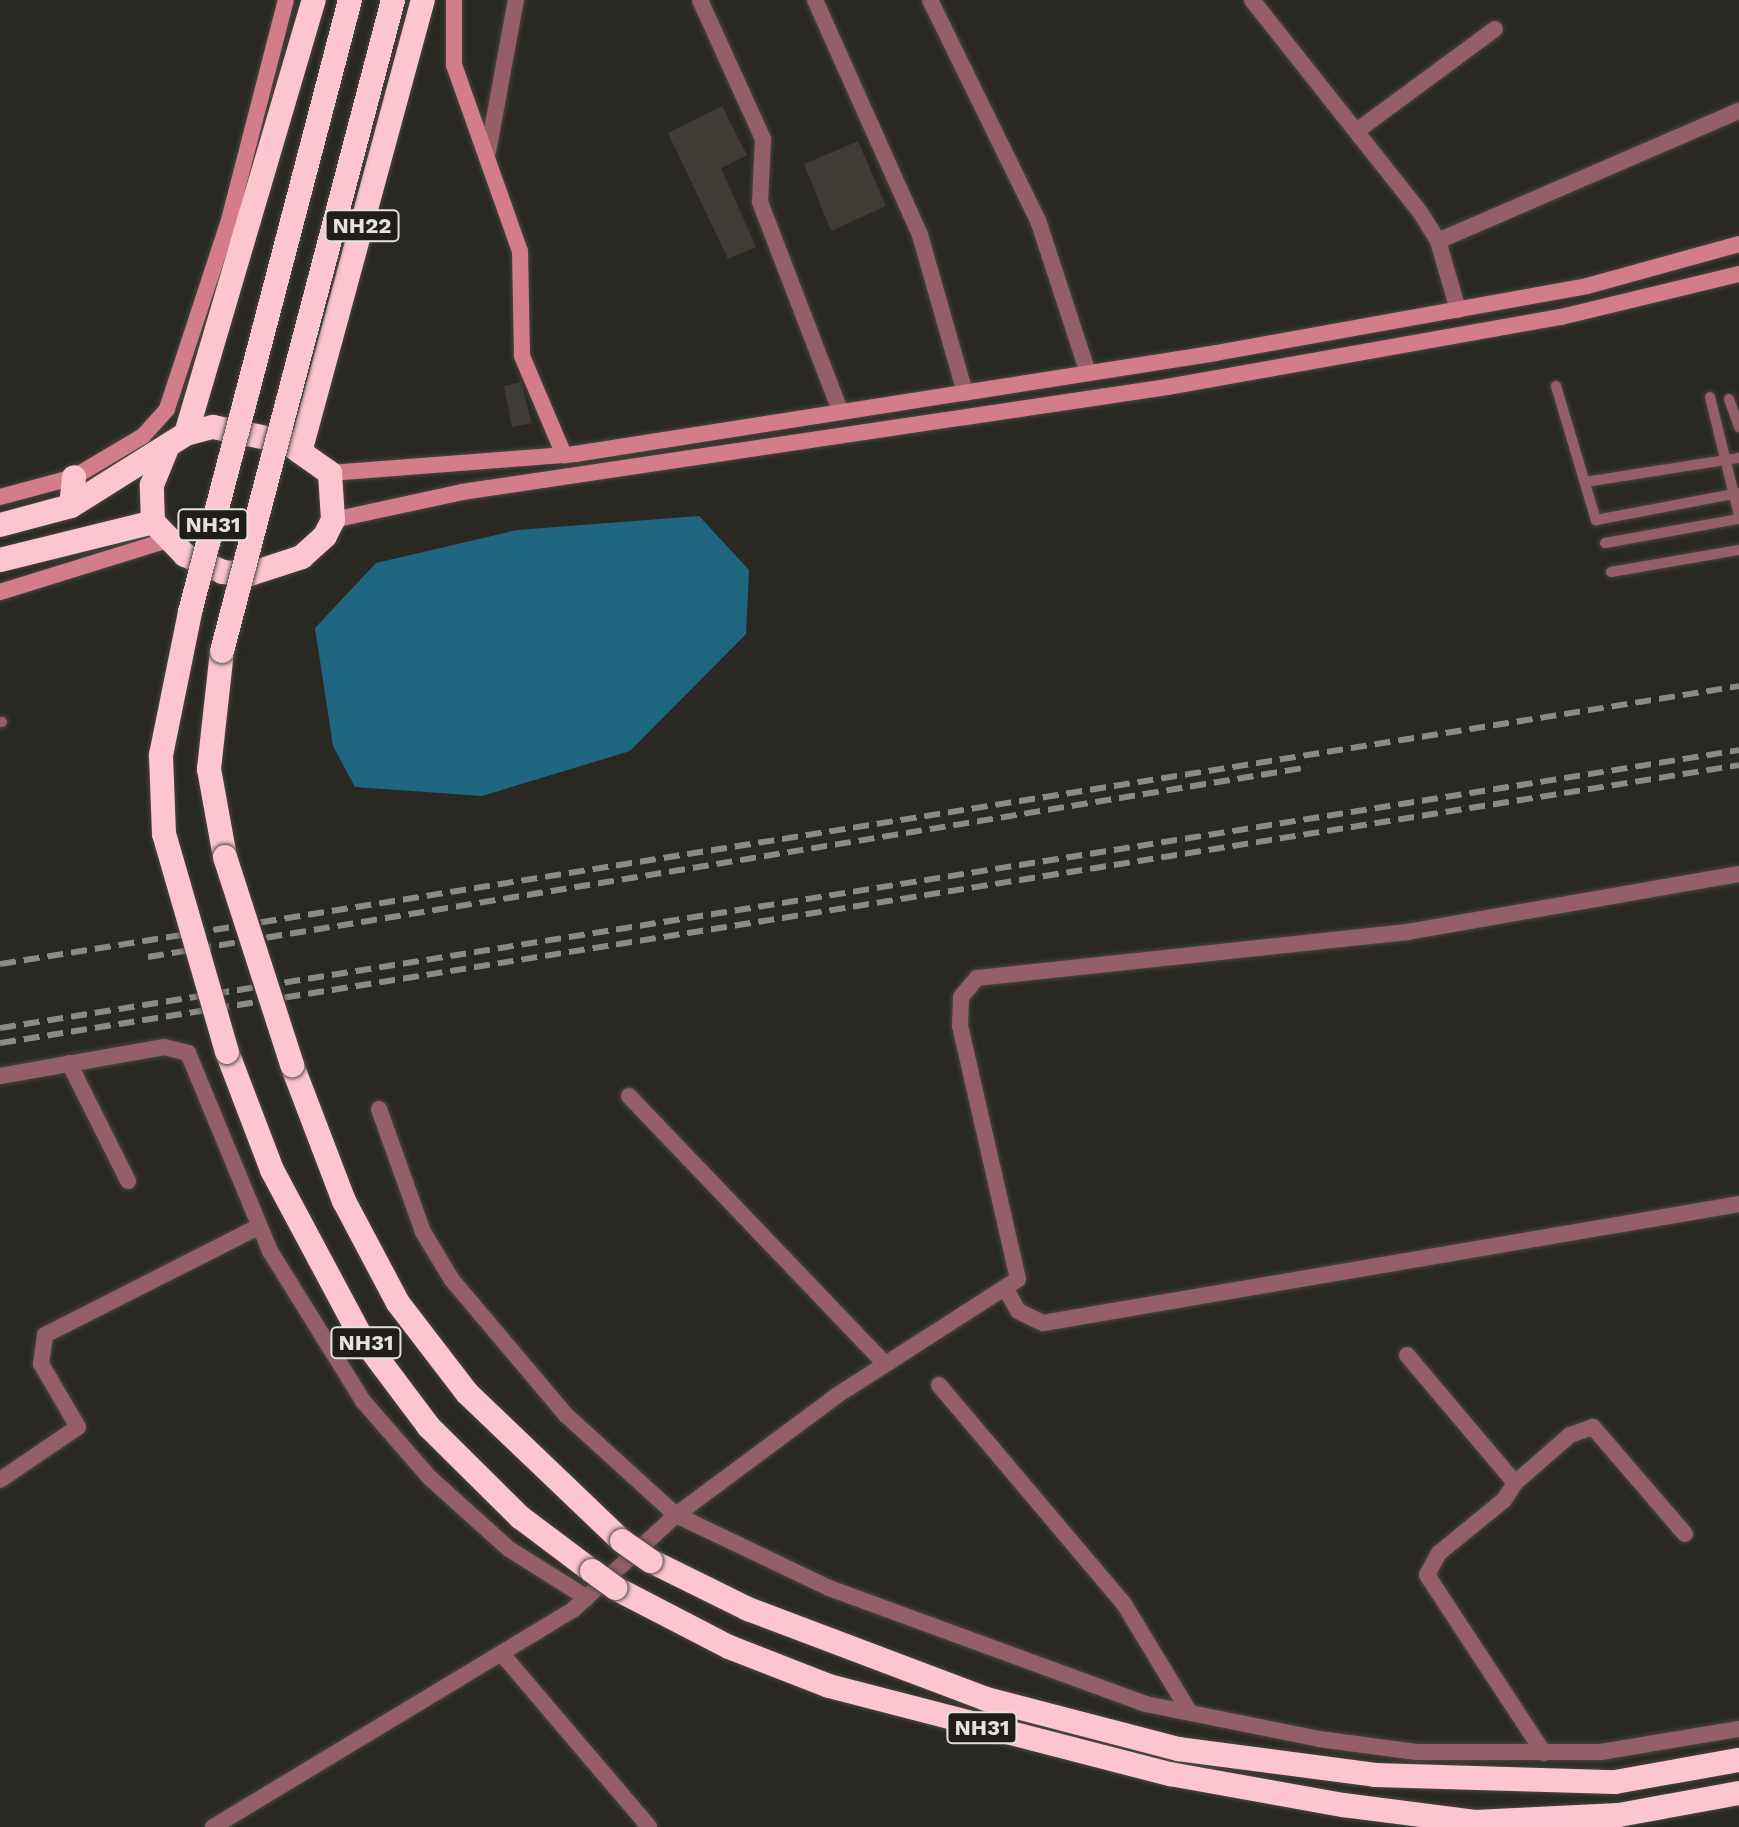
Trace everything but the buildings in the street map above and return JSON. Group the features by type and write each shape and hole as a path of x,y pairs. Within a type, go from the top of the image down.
{"highway":[{"path":"160,531 152,485 176,441 314,0"},
{"name":"NH31","path":"350,0 190,612 161,755 164,834 227,1052 272,1170 360,1335 429,1427 520,1517 615,1588 729,1647 829,1686 1170,1774 1475,1822 1619,1815 1739,1793"},
{"name":"NH31","path":"393,0 222,651 209,769 225,857 292,1065 339,1189 398,1303 467,1393 622,1541 651,1561 748,1609 986,1699 1178,1749 1375,1775 1615,1782 1739,1760"},
{"name":"NH22","path":"300,452 423,0"},
{"path":"0,525 71,506 176,441 213,427 286,442 330,473 333,520 302,557 250,574 223,572 160,531 0,560"},
{"path":"71,506 74,477"},
{"path":"1368,1806 1375,1775"}],"main road":[{"path":"0,497 74,477 143,436 167,409 229,220 286,0"},
{"path":"454,0 454,65 488,152 520,251 522,356 564,455"},
{"path":"330,473 564,455 1280,342 1458,310 1739,244"},
{"path":"333,520 462,492 815,444 1282,367 1561,317 1739,274"},
{"path":"1280,342 1282,367"},
{"path":"0,592 160,531"}],"street":[{"path":"488,152 516,0"},
{"path":"700,0 763,139 760,202 840,410"},
{"path":"815,0 920,235 965,393"},
{"path":"930,0 1038,220 1088,373"},
{"path":"1252,0 1358,130 1438,241 1458,310"},
{"path":"1358,130 1495,29"},
{"path":"1438,241 1739,111"},
{"path":"213,1827 502,1654 587,1598 676,1515 883,1362 1007,1291 1020,1269 958,1012 977,978 1407,932 1739,874"},
{"path":"0,1076 164,1047 188,1053 258,1227 318,1335 429,1477 509,1549 587,1598"},
{"path":"69,1063 128,1181"},
{"path":"629,1096 883,1362"},
{"path":"379,1109 423,1232 452,1280 566,1415 676,1515 882,1611 1146,1704 1416,1752 1544,1753 1739,1729"},
{"path":"1007,1291 1018,1311 1043,1323 1739,1204"},
{"path":"0,1480 78,1427 41,1364 45,1335 258,1227"},
{"path":"1407,1355 1515,1483"},
{"path":"939,1385 1124,1604 1190,1713"},
{"path":"1544,1753 1427,1575 1439,1553 1504,1500 1515,1483 1570,1435 1593,1427 1685,1534"},
{"path":"502,1654 649,1827"}],"lane":[{"path":"1556,386 1596,520 1737,493"},
{"path":"1605,543 1739,517 1737,493 1722,461 1710,397"},
{"path":"1729,399 1739,427"},
{"path":"1585,482 1739,458"},
{"path":"1611,572 1739,550"}],"water":[{"path":"699,516 749,570 746,634 630,751 482,796 355,787 333,746 315,628 376,563 517,530"}],"railway":[{"path":"0,964 1739,686"},
{"path":"0,1028 1739,750"},
{"path":"0,1043 1739,765"},
{"path":"148,957 1309,767"}]}
